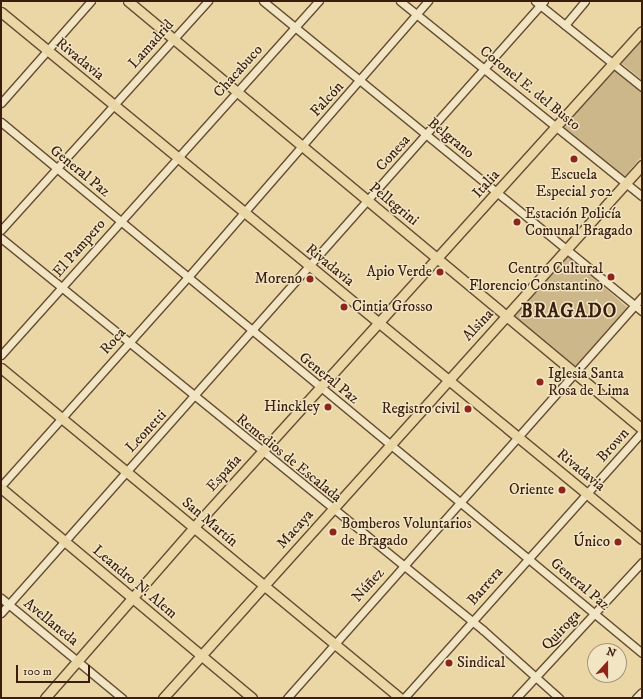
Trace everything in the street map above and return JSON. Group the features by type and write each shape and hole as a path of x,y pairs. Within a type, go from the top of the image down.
{"main road":[{"name":"Pellegrini","path":"128,1 438,258 642,431"},
{"name":"Rivadavia","path":"1,12 243,213 588,493 642,540"},
{"name":"Italia","path":"380,323 642,31"},
{"name":"Alsina","path":"447,379 642,165"},
{"name":"España","path":"45,698 194,527 320,387 380,323"},
{"name":"San Martín","path":"1,368 400,698"},
{"name":"Macaya","path":"163,698 447,379"},
{"name":"Leandro N. Alem","path":"1,487 252,698"}],"street":[{"path":"1,103 91,1"},
{"name":"Lamadrid","path":"1,230 57,170 173,38 208,1"},
{"name":"Belgrano","path":"263,1 642,311"},
{"name":"Chacabuco","path":"177,158 319,1"},
{"name":"Coronel E. del Busto","path":"400,1 642,196"},
{"name":"Falcón","path":"243,213 361,80 428,1"},
{"path":"565,25 585,1"},
{"path":"539,2 642,87"},
{"name":"Conesa","path":"309,267 426,135 539,2"},
{"name":"General Paz","path":"1,122 251,331 461,501 642,653"},
{"name":"El Pampero","path":"1,354 177,158"},
{"name":"Roca","path":"1,487 60,418 129,344 243,213"},
{"name":"Remedios de Escalada","path":"1,238 62,287 194,398 472,622 559,698"},
{"name":"Leonetti","path":"1,613 194,398 251,331 309,267"},
{"name":"Núñez","path":"287,698 333,644 576,374 642,297"},
{"name":"Brown","path":"588,493 642,431"},
{"name":"Barrera","path":"404,698 528,558 588,493"},
{"name":"Quiroga","path":"516,698 642,562"},
{"name":"Avellaneda","path":"1,598 122,698"},
{"path":"636,698 642,692"}],"shaded area":[{"path":"642,37 642,80 620,62"},
{"path":"614,67 642,92 642,156 624,177 561,125"},
{"path":"567,255 628,308 574,370 513,317"}],"place":[{"name":"Escuela Especial 502","path":"574,159"},
{"name":"Estación Policía Comunal Bragado","path":"517,222"},
{"name":"Apio Verde","path":"440,272"},
{"name":"Centro Cultural Florencio Constantino","path":"611,277"},
{"name":"Moreno","path":"310,279"},
{"name":"Cintia Grosso","path":"344,307"},
{"name":"Iglesia Santa Rosa de Lima","path":"540,382"},
{"name":"Hinckley","path":"328,407"},
{"name":"Registro civil","path":"468,409"},
{"name":"Oriente","path":"562,490"},
{"name":"Bomberos Voluntarios de Bragado","path":"333,532"},
{"name":"Único","path":"618,542"},
{"name":"Sindical","path":"449,663"}],"district":[{"name":"BRAGADO","path":"569,312"}]}
